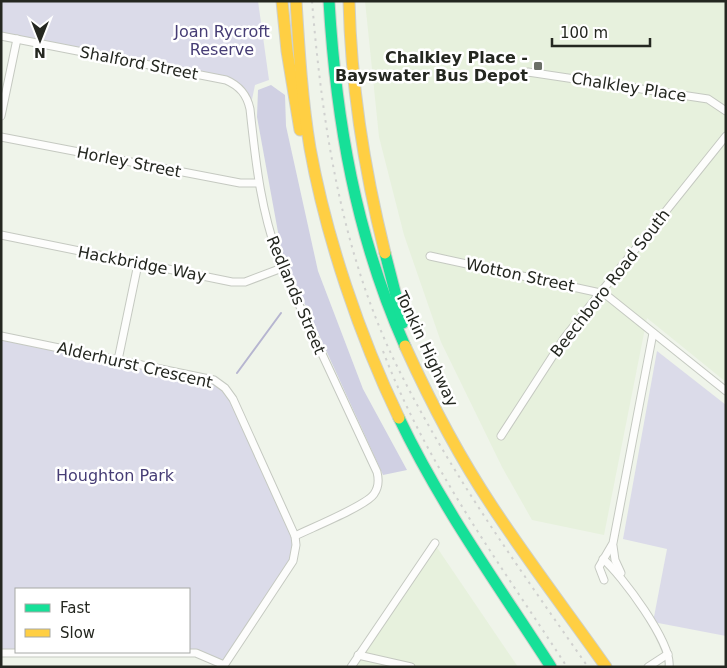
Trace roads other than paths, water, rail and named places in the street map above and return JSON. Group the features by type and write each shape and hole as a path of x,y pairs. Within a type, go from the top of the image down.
{"highway":[{"path":"282,1 287,51 300,128 305,153 317,179"},
{"path":"296,1 309,141 317,179 351,301 408,435 443,500 551,667"},
{"name":"Tonkin Highway","path":"329,1 335,86 353,190 371,258 396,325 440,417 476,482 606,667"},
{"path":"349,1 351,73 363,166 411,356"}],"street":[{"name":"Shalford Street","path":"1,36 226,80 244,93"},
{"path":"1,116 17,39"},
{"name":"Chalkley Place","path":"528,72 704,98 714,102 726,111"},
{"name":"Redlands Street","path":"244,93 250,109 258,183 269,234 282,268 377,472 377,488 369,500 295,536"},
{"name":"Beechboro Road South","path":"501,436 565,337 726,136"},
{"name":"Horley Street","path":"1,137 240,183 258,183"},
{"name":"Hackbridge Way","path":"1,235 232,282 245,282 282,268"},
{"name":"Wotton Street","path":"430,256 600,292 726,391"},
{"path":"118,360 138,264"},
{"path":"653,333 613,543 615,560 625,583 666,646 669,667"},
{"name":"Alderhurst Crescent","path":"1,336 214,380 225,388 233,399 295,536"},
{"path":"190,653 196,653 223,666 293,561 296,545 295,536"},
{"path":"350,667 435,543"},
{"path":"604,580 599,572 602,559 613,543"},
{"path":"602,559 625,583"},
{"path":"1,652 15,652"},
{"path":"648,667 668,654"},
{"path":"358,655 411,667"}],"waterway":[{"path":"237,373 281,313"}],"railway":[{"path":"312,1 328,139 337,185 347,230 376,318 394,360 460,479 588,667"},
{"path":"383,351 421,434 466,514 567,667"}],"place":[{"name":"Chalkley Place - Bayswater Bus Depot","path":"538,66"}],"park label":[{"name":"Joan Rycroft Reserve","path":"222,40"},
{"name":"Houghton Park","path":"115,475"}]}
